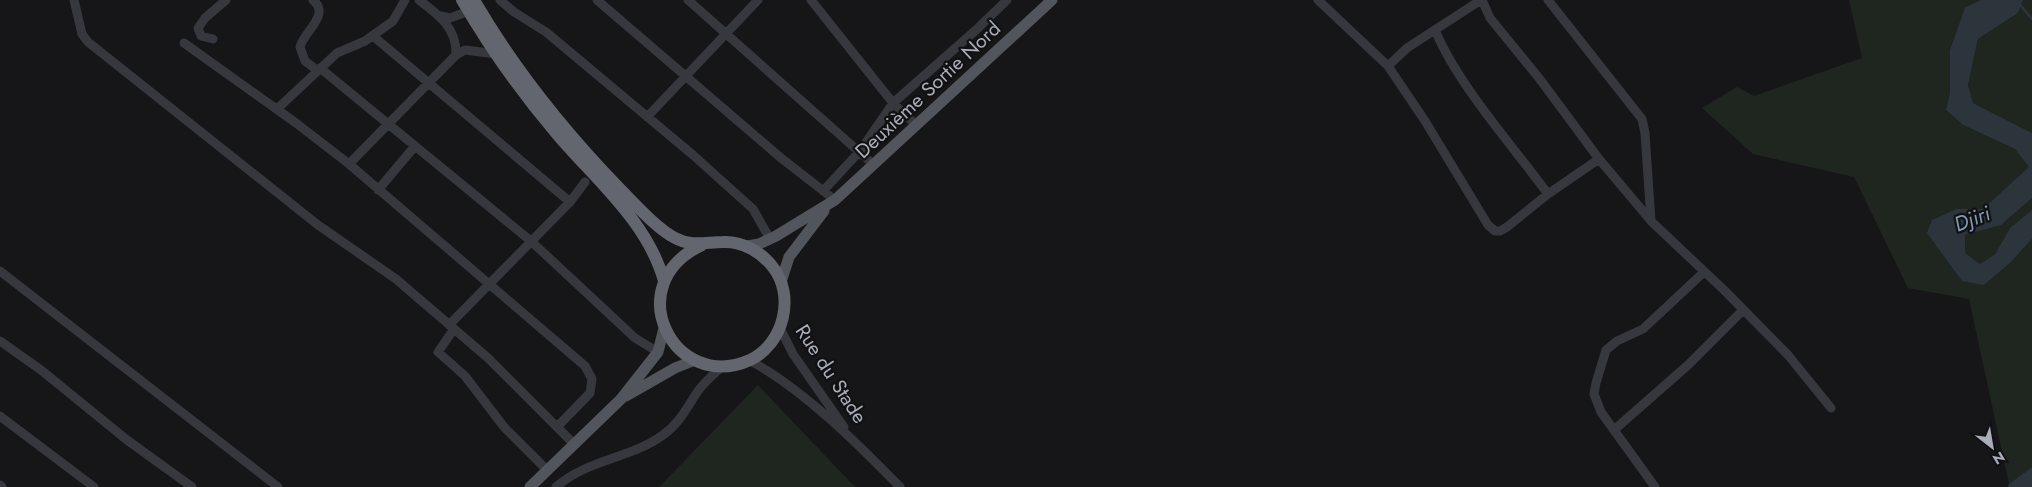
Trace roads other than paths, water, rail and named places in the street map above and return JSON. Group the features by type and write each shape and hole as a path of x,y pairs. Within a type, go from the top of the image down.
{"highway":[{"path":"468,4 496,54 557,134 626,211 656,257 664,281"},
{"path":"468,4 502,46 541,101 634,204 675,238 702,245"},
{"path":"724,241 747,246 762,255 773,267 781,282 785,298 780,328 767,347 750,360 723,366 695,360 682,352 664,328 660,313 660,297 664,281 679,259 702,245 724,241"}],"main road":[{"name":"Deuxième Sortie Nord","path":"781,282 789,257 832,203 1052,0"},
{"name":"Deuxième Sortie Nord","path":"747,246 770,239 832,203"},
{"path":"530,487 620,399 658,352 664,328"},
{"path":"620,399 675,368 695,360"}],"street":[{"path":"74,0 82,34 88,42 318,225 396,279 452,327 558,426 574,444"},
{"path":"213,40 199,35 198,28 205,18 226,0"},
{"path":"313,0 319,7 320,14 300,48 305,60 388,124 532,242 635,338 658,352"},
{"path":"277,110 341,50 374,36 393,21 404,0"},
{"path":"419,0 440,16 452,32 456,55"},
{"path":"597,0 781,158 823,191 832,203"},
{"path":"688,0 874,165"},
{"path":"647,117 758,0"},
{"path":"811,0 893,103 916,125"},
{"path":"823,191 860,151 893,103 1007,0"},
{"path":"1318,0 1388,66 1425,121 1492,229 1500,231 1548,194 1599,159"},
{"path":"1388,66 1407,48 1482,0 1490,18 1529,65 1599,159 1652,222 1788,355 1831,408"},
{"path":"1548,0 1642,119 1645,133 1647,184 1652,222"},
{"path":"505,2 546,32 749,206 761,222 770,239"},
{"path":"440,16 450,18 468,4"},
{"path":"1435,30 1442,47 1467,85 1548,194"},
{"path":"374,36 428,84 448,97 499,144 570,202"},
{"path":"184,43 349,164 586,366 592,379 590,393 558,426"},
{"path":"349,164 456,55 465,50 496,54"},
{"path":"378,190 415,146"},
{"path":"547,470 504,427 465,376 438,352 452,327 489,283 532,242 570,202 585,182"},
{"path":"0,271 278,487"},
{"path":"1655,487 1601,412 1594,394 1606,350 1617,341 1642,330 1704,272"},
{"path":"1614,430 1688,365 1743,310"},
{"name":"Rue du Stade","path":"780,328 793,354 816,389 853,439"},
{"path":"0,341 41,370 127,440 192,487"},
{"name":"Rue du Stade","path":"750,360 772,372 853,439 900,487"},
{"path":"556,487 578,470 652,442 663,435 684,415 707,379 723,366"},
{"path":"0,416 94,487"}],"water":[{"name":"Djiri","path":"1981,0 2023,0 2018,13 1978,39 1968,85 1973,103 2032,133 2032,198 2001,225 1965,235 1965,253 1980,264 1995,254 2010,228 2032,210 2032,239 2010,263 1984,285 1962,281 1927,233 1932,220 1956,209 1983,209 2029,167 2015,149 1963,125 1946,110 1950,92 1950,50 1965,7"},
{"path":"2032,467 2032,487 2008,487 2009,484"}],"waterway":[{"path":"2016,0 2032,19"}]}
